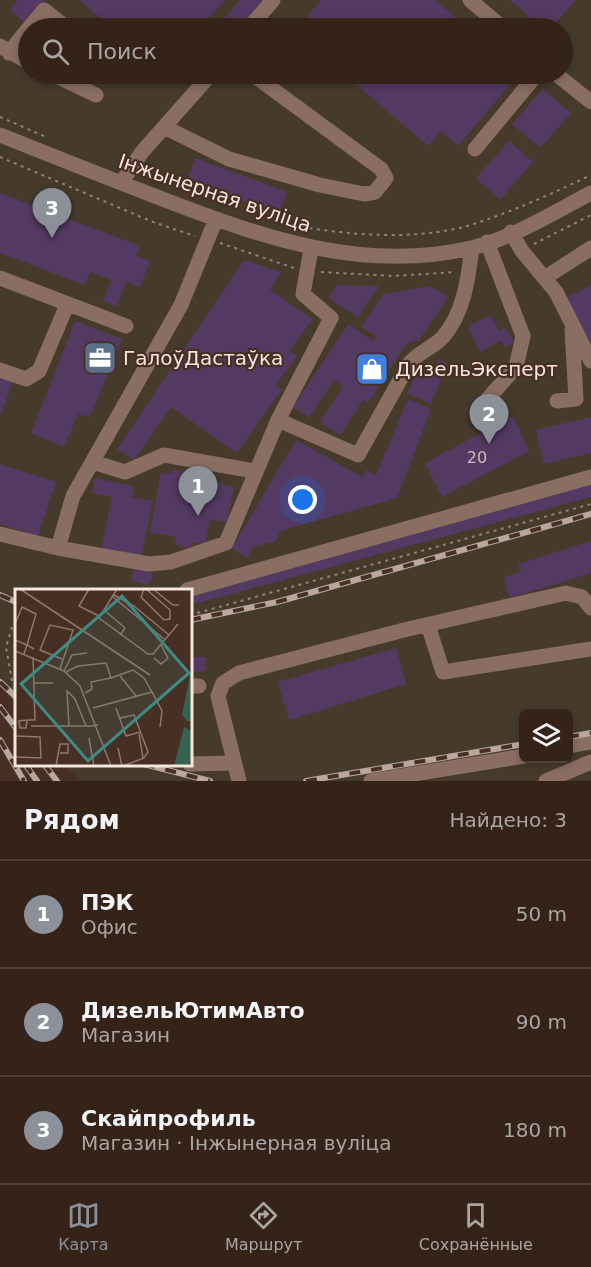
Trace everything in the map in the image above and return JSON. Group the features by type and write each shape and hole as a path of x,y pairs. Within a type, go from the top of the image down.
{"street":[{"path":"258,18 273,0"},
{"path":"470,0 491,18"},
{"path":"38,18 44,10 54,18"},
{"path":"18,38 4,49 18,57"},
{"path":"73,84 96,95"},
{"path":"121,183 202,84"},
{"path":"164,128 229,159 363,194 375,192 386,178 381,168 266,84"},
{"path":"475,149 529,84"},
{"path":"568,84 591,102"},
{"name":"Інжынерная вуліца","path":"0,135 216,219 311,249 376,255 426,254 479,245 512,232 591,194"},
{"path":"58,548 73,496 181,305 216,219"},
{"path":"512,232 522,251 546,277 591,361"},
{"path":"278,420 358,455 409,364 416,355 442,338 453,324 479,245"},
{"path":"477,411 516,367 523,336 479,245"},
{"path":"546,277 591,248"},
{"path":"0,534 58,548 148,564 171,562 226,543 254,471 331,318 303,294 311,249"},
{"path":"0,278 126,326"},
{"path":"0,370 26,379 39,370 67,305"},
{"path":"557,401 576,399 572,323"},
{"path":"93,462 124,472 164,455 254,471"},
{"path":"192,590 591,477"},
{"path":"239,781 218,696 223,683 239,673 428,625 566,594 582,597 590,605"},
{"path":"428,625 443,672 591,649"},
{"path":"573,745 591,742"},
{"path":"371,781 519,757"},
{"path":"546,781 591,762"},
{"path":"192,764 234,763"}],"path":[{"path":"0,117 54,140"},
{"path":"276,222 334,233 431,232 465,226 525,206 591,175"},
{"path":"192,614 591,504"},
{"path":"12,681 6,647 15,623"}],"shaded area":[{"path":"0,0 591,0 591,781 80,781 73,772 64,766 192,766 192,589 15,589 15,704 0,684"}],"building":[{"path":"18,0 45,0 29,18 20,18 10,9"},
{"path":"79,0 225,0 209,18 100,18"},
{"path":"240,0 266,0 251,18 225,18"},
{"path":"321,0 435,0 456,18 306,18"},
{"path":"510,0 576,0 560,18 531,18"},
{"path":"356,84 511,84 458,146 441,131 428,146"},
{"path":"543,89 571,113 540,148 512,124"},
{"path":"509,141 533,162 500,200 476,178"},
{"path":"195,158 287,192 279,214 187,181"},
{"path":"0,193 140,246 136,256 150,261 140,287 126,282 117,306 103,301 111,280 90,272 85,285 0,253"},
{"path":"244,260 281,272 270,290 313,319 289,351 297,356 275,386 282,389 237,453 171,407 134,460 117,449"},
{"path":"337,285 379,286 358,317 328,298"},
{"path":"591,285 591,343 567,298"},
{"path":"431,286 448,298 419,340 406,344 368,403 363,400 340,435 320,422 343,386 334,380 309,417 293,407 348,324 373,341 376,336 361,327 383,294"},
{"path":"491,315 499,331 506,328 514,343 505,347 501,340 480,352 469,330 471,325"},
{"path":"75,321 122,339 90,417 78,414 64,447 31,433"},
{"path":"438,359 448,363 431,404 407,394 420,364 434,369"},
{"path":"0,373 14,378 0,417"},
{"path":"408,399 431,409 397,498 280,531 276,541 254,546 247,558 232,548 296,440 362,477 366,470 376,475"},
{"path":"513,416 529,451 442,497 425,463"},
{"path":"591,417 591,453 544,464 536,430"},
{"path":"0,464 56,482 38,536 0,524"},
{"path":"173,469 207,476 206,481 234,487 227,522 210,519 205,544 192,542 191,548 175,545 176,537 150,532 161,472 172,474"},
{"path":"95,478 134,486 132,497 153,501 141,558 101,550 112,497 92,493"},
{"path":"591,481 591,497 192,604 192,591"},
{"path":"591,541 591,573 510,598 504,577 521,572 518,564"},
{"path":"135,568 153,573 149,585 131,580"},
{"path":"396,648 406,684 289,720 278,682"},
{"path":"192,657 205,657 206,671 192,672"}],"railway":[{"path":"192,620 277,602 591,514"},
{"path":"0,595 15,602"},
{"path":"0,682 15,696"},
{"path":"0,707 15,727"},
{"path":"573,736 591,733"},
{"path":"0,740 15,766"},
{"path":"306,781 519,745"},
{"path":"15,766 24,781"},
{"path":"26,766 37,781"},
{"path":"46,766 57,781"},
{"path":"152,766 210,781"}],"place":[{"name":"Скайпрофиль","path":"52,238"},
{"name":"ГалоўДастаўка","path":"100,358"},
{"name":"ДизельЭксперт","path":"372,369"},
{"name":"ДизельЮтимАвто","path":"489,444"},
{"name":"ПЭК","path":"198,516"}]}
